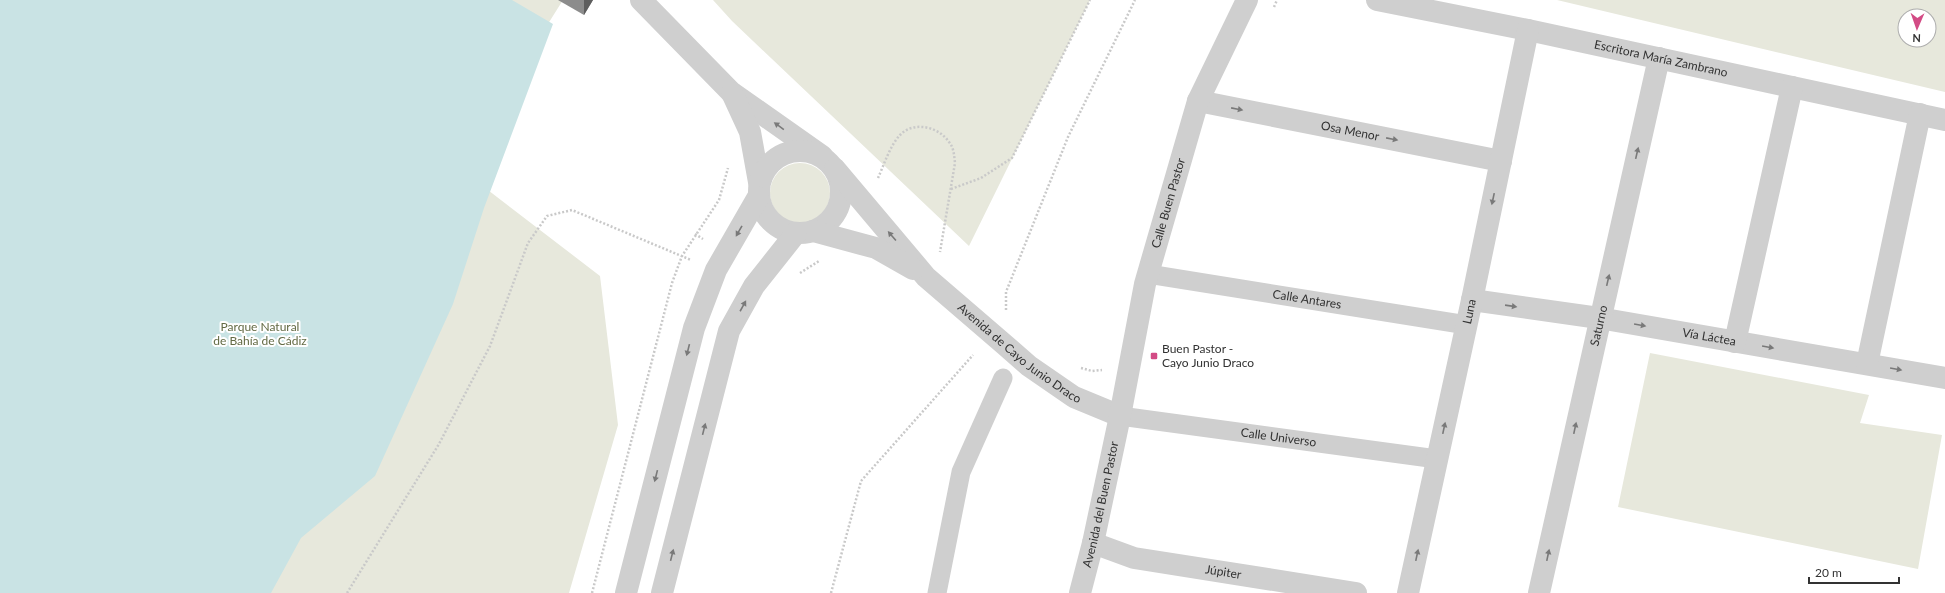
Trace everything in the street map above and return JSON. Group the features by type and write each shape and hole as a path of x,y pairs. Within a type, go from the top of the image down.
{"street":[{"name":"Avenida de Cayo Junio Draco","path":"641,0 731,92 828,163 926,277 1029,366 1074,397 1120,416"},
{"name":"Calle Buen Pastor","path":"1120,416 1148,274 1198,101 1247,0"},
{"name":"Escritora María Zambrano","path":"1377,0 1528,30 1945,120"},
{"name":"Luna","path":"1408,593 1467,325 1528,30"},
{"name":"Saturno","path":"1539,593 1599,318 1659,58"},
{"path":"1735,342 1792,87"},
{"name":"Avenida de Cayo Junio Draco","path":"731,92 750,132 759,190"},
{"name":"Osa Menor","path":"1198,101 1501,161"},
{"path":"1867,364 1920,114"},
{"path":"626,593 694,328 716,270 759,190 764,170 772,160 784,153 797,150 810,152 828,163 840,181 841,193 839,206 833,216 824,225 805,232 765,272 754,286 729,331 662,593"},
{"path":"759,190 762,211 771,222 783,230 805,232"},
{"name":"Avenida de Cayo Junio Draco","path":"805,232 876,248 926,277"},
{"name":"Calle Antares","path":"1148,274 1467,325"},
{"name":"Vía Láctea","path":"1472,300 1599,318 1945,378"},
{"path":"937,593 961,472 1003,378"},
{"name":"Calle Universo","path":"1120,416 1437,459"},
{"name":"Avenida del Buen Pastor","path":"1080,593 1093,543 1120,416"},
{"name":"Júpiter","path":"1093,543 1134,558 1316,590 1356,593"}],"path":[{"path":"950,189 981,178 1012,158 1090,0"},
{"path":"1005,345 1006,292 1068,137 1135,0"},
{"path":"865,205 896,140 901,134 915,127 933,129 942,134 950,142 954,152 955,162 942,249 926,277"},
{"path":"592,593 670,290 682,256 695,234 719,200 728,170 727,163"},
{"path":"347,593 439,444 490,346 528,243 547,216 572,210 682,256"},
{"path":"695,234 726,253"},
{"path":"765,272 780,280 792,279 821,259"},
{"path":"968,350 1003,378"},
{"path":"831,593 861,481 973,355"}],"green space":[{"name":"Parque Natural de Bahía de Cádiz","path":"0,0 563,0 458,167 600,276 618,425 569,593 0,593"},
{"path":"713,0 1090,0 969,246 732,21"},
{"path":"1557,0 1945,0 1945,92"},
{"path":"800,163 817,168 825,176 830,193 825,210 817,218 800,223 783,218 775,210 770,193 775,176 783,168"},
{"path":"1650,353 1869,395 1860,423 1942,435 1918,569 1618,507"}],"water":[{"name":"Parque Natural de Bahía de Cádiz","path":"0,0 512,0 553,24 484,208 453,304 375,476 301,538 271,593 0,593"}],"place":[{"name":"Buen Pastor - Cayo Junio Draco","path":"1154,356"}]}
